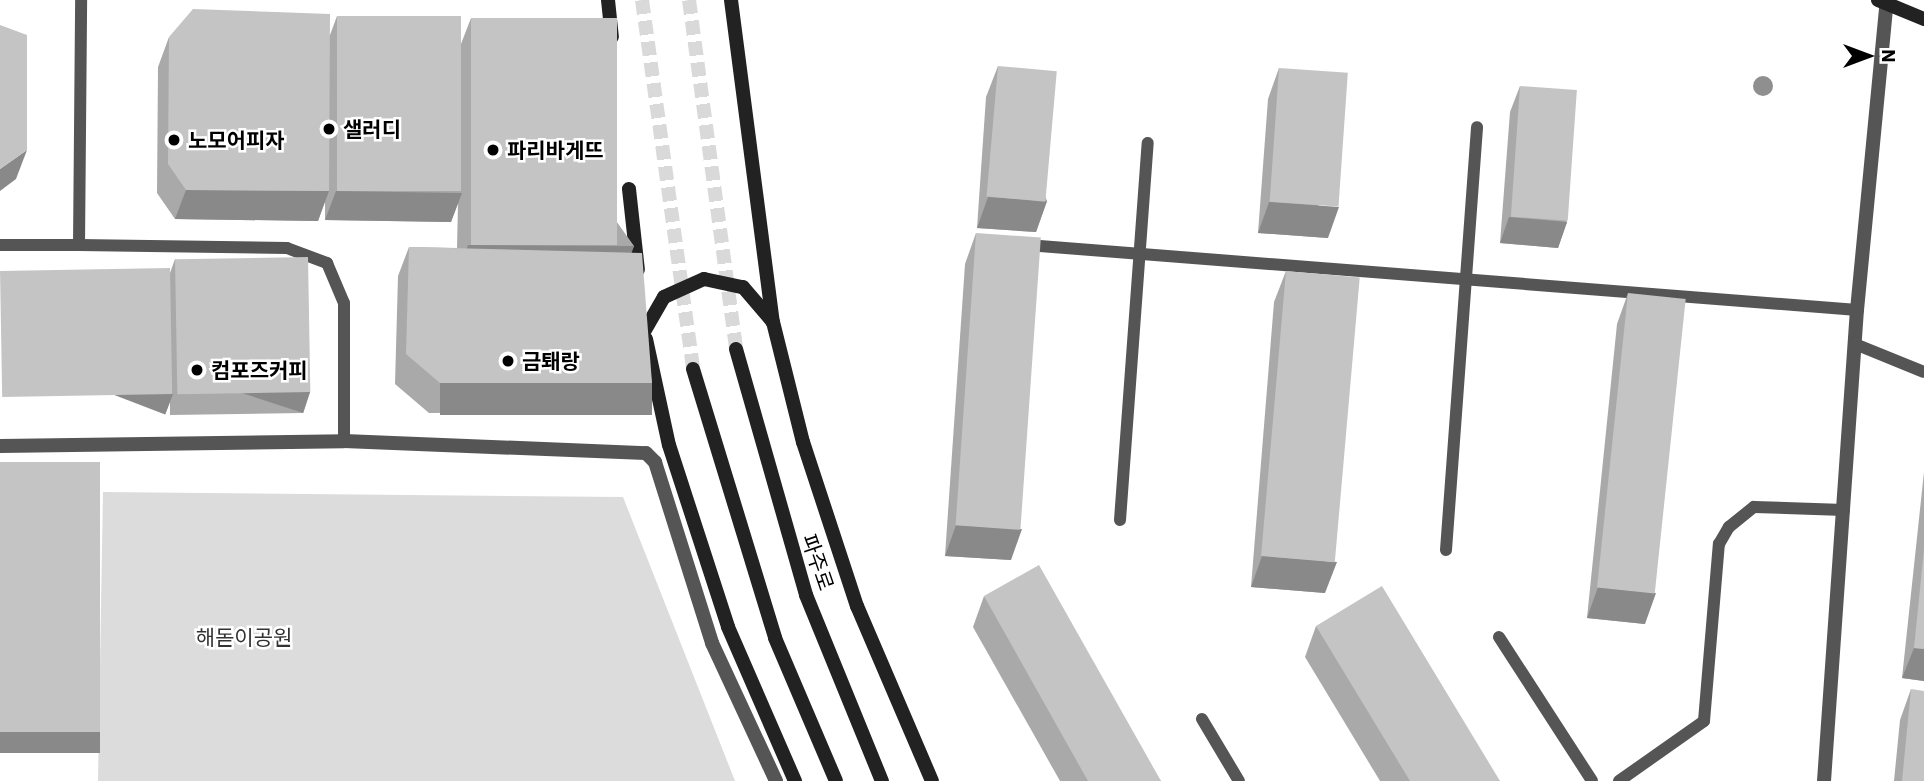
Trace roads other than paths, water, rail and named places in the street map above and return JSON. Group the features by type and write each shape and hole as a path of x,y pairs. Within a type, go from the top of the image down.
{"main road":[{"path":"608,0 615,60"},
{"path":"731,0 773,322 803,442 857,606 932,781"},
{"path":"1884,1 1924,19"},
{"path":"627,168 645,330 669,445 728,627 795,781"},
{"path":"645,330 664,297 704,278 743,288 773,322"},
{"name":"파주로","path":"736,349 806,595 881,781"},
{"path":"694,369 775,638 836,781"}],"street":[{"path":"1824,781 1857,310 1884,1"},
{"path":"0,446 344,441 646,453 655,463 712,643 776,781"}],"lane":[{"path":"79,245 81,0"},
{"path":"1446,550 1477,127"},
{"path":"1120,520 1142,253 1147,143"},
{"path":"1013,244 1468,276 1857,310"},
{"path":"0,245 287,248 327,263 344,303 344,441"},
{"path":"1855,344 1924,372"},
{"path":"1619,781 1704,721 1719,544 1729,527 1754,507 1844,510"},
{"path":"1499,637 1592,781"},
{"path":"1202,719 1239,781"}],"tunnel":[{"path":"642,0 693,369"},
{"path":"689,0 736,349"}],"place":[{"name":"샐러디","path":"329,129"},
{"name":"노모어피자","path":"174,140"},
{"name":"파리바게뜨","path":"493,150"},
{"name":"금퇘랑","path":"508,361"},
{"name":"컴포즈커피","path":"197,370"}],"park label":[{"name":"해돋이공원","path":"244,637"}]}
